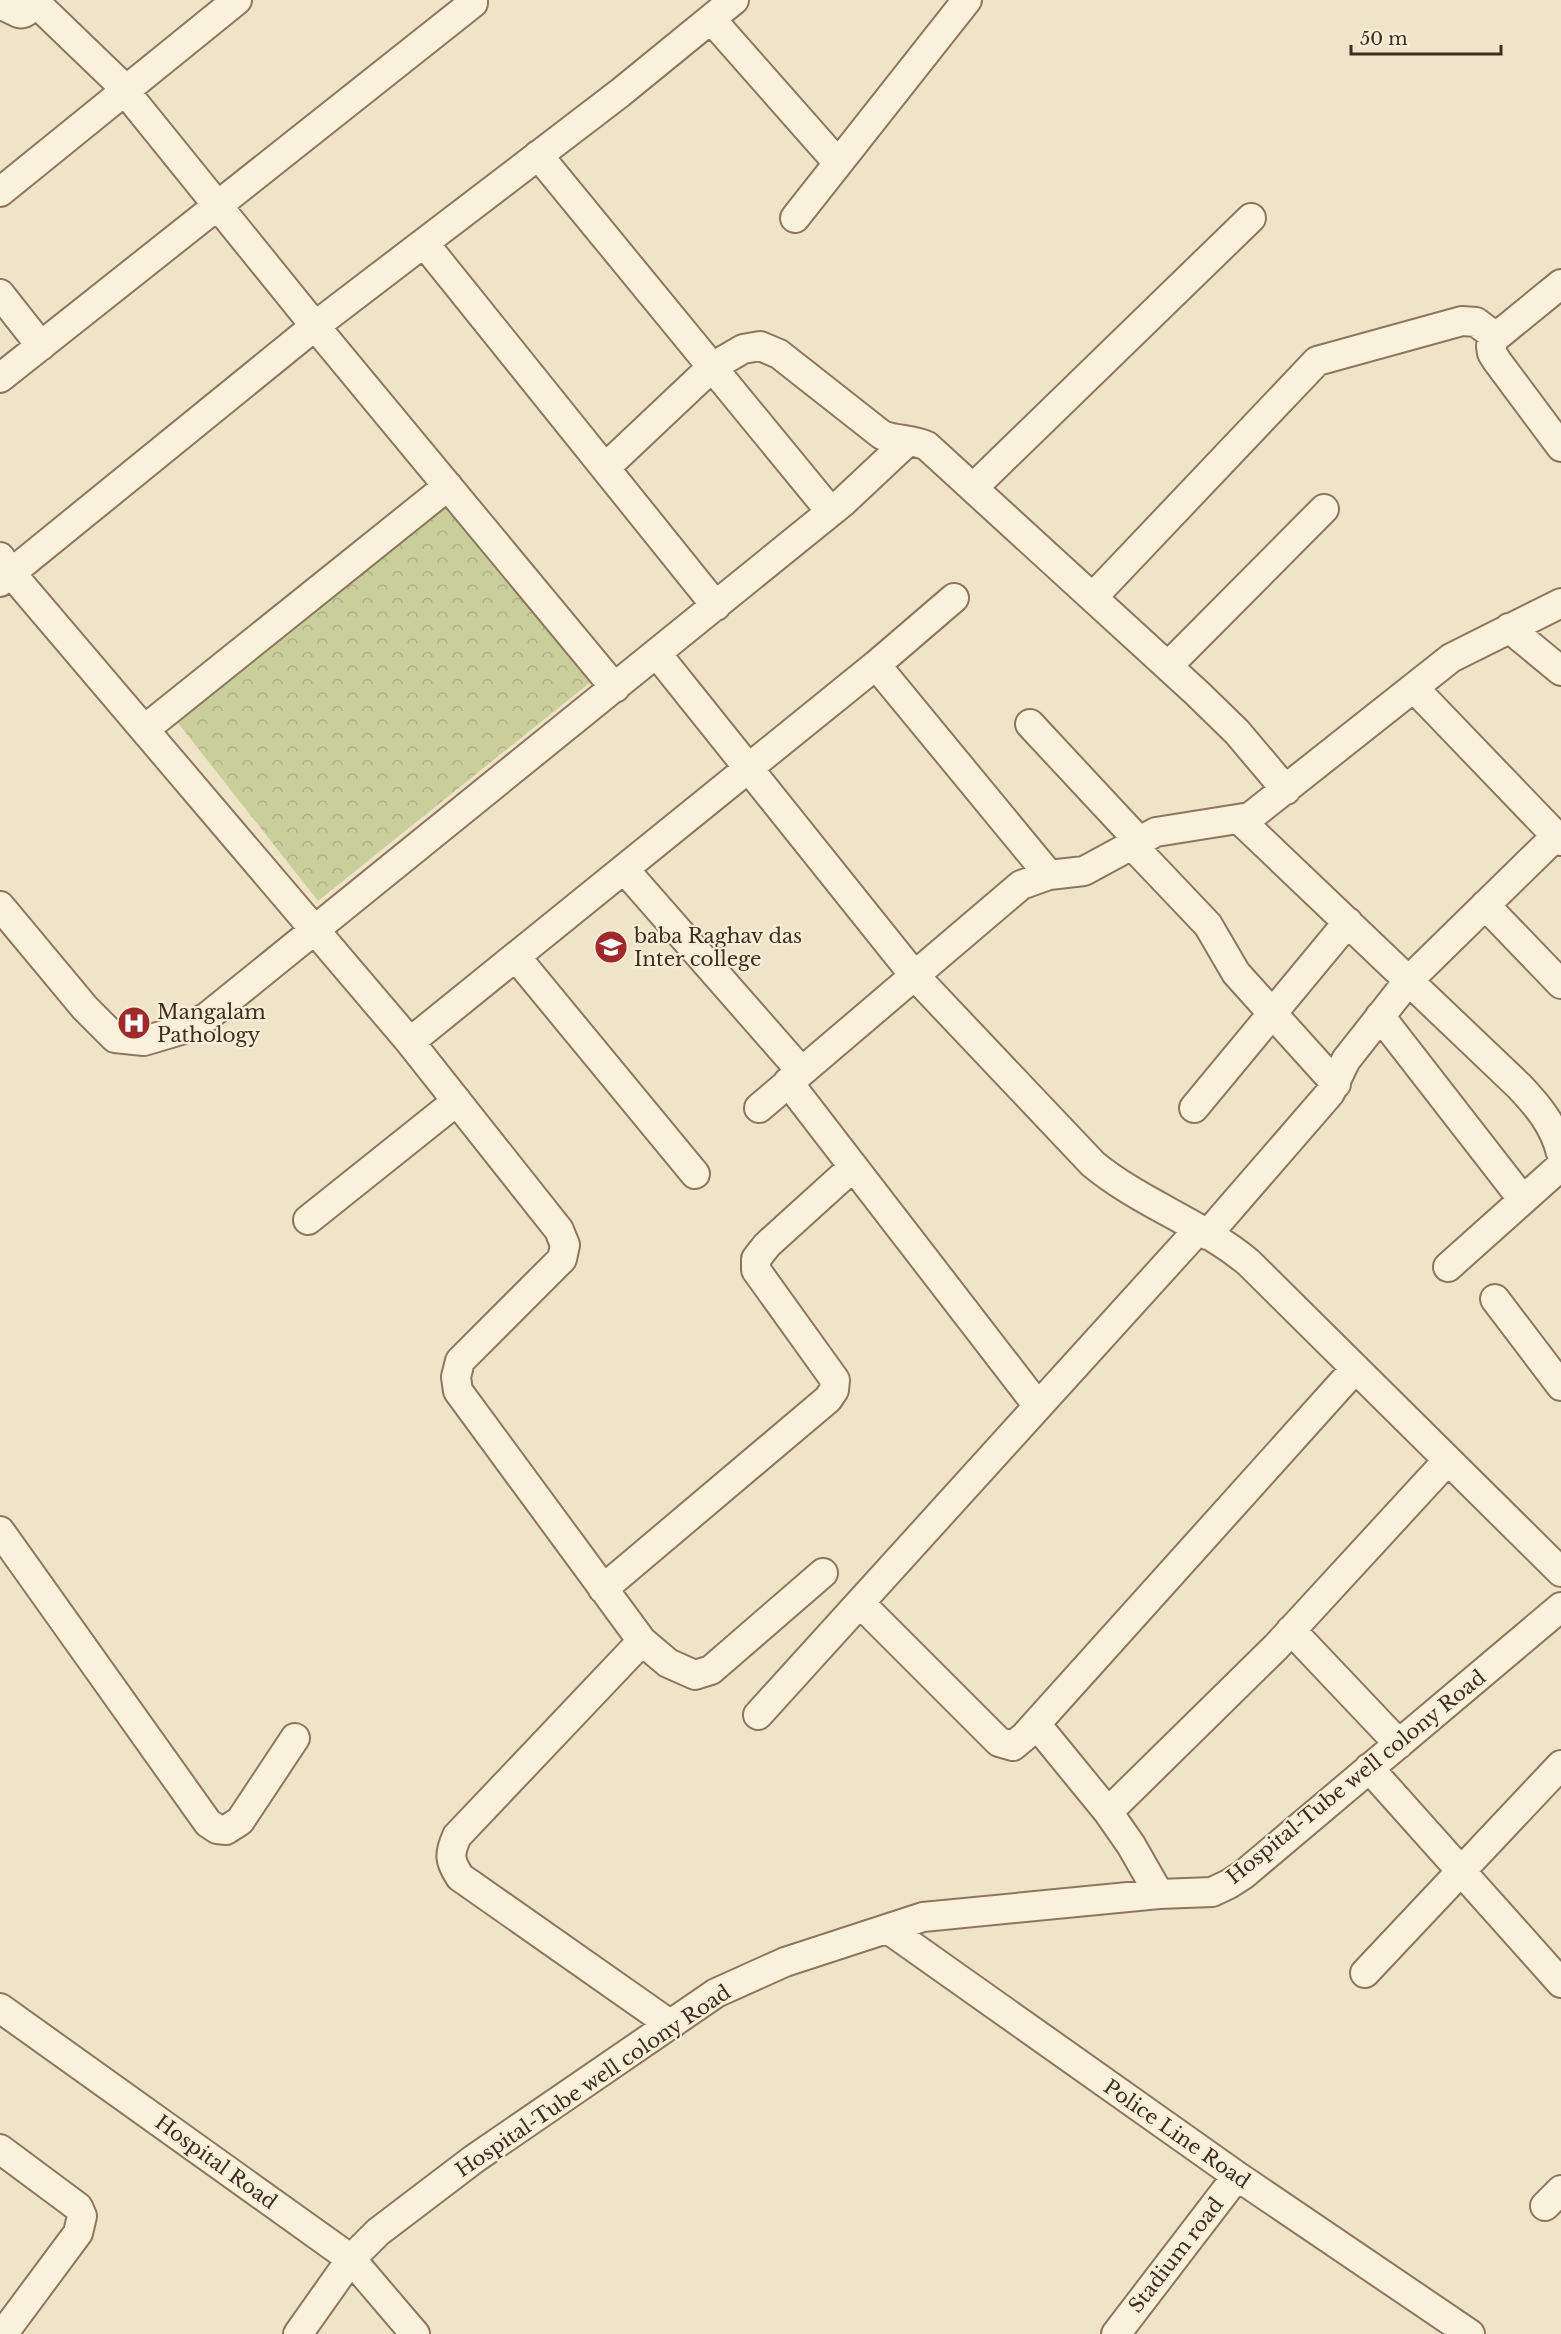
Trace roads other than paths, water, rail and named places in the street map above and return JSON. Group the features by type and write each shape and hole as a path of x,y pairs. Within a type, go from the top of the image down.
{"street":[{"path":"0,192 237,0"},
{"path":"0,378 219,206 474,0"},
{"path":"734,0 4,570 145,729 410,1042 559,1230 565,1245 562,1259 460,1361 456,1377 458,1391 642,1641 668,1663 686,1671 695,1674 711,1670 823,1573"},
{"path":"795,218 967,0"},
{"path":"0,5 12,12 22,14 30,11 37,1 125,91 315,326 615,688"},
{"path":"711,19 838,163"},
{"path":"538,155 831,512"},
{"path":"973,488 1251,218"},
{"path":"424,243 716,606"},
{"path":"1561,284 1496,337 1491,346 1492,353 1561,447"},
{"path":"0,294 41,346"},
{"path":"1093,597 1317,361 1462,321 1476,322 1496,337"},
{"path":"604,468 711,367 742,349 760,346 779,354 882,435 927,446 1237,732 1286,790"},
{"path":"0,906 85,1008 115,1038 144,1041 181,1030 207,1017 314,928 831,512 908,441"},
{"path":"145,729 448,486"},
{"path":"1168,666 1324,508"},
{"path":"410,1042 876,665 954,598"},
{"path":"759,1108 1021,885 1049,875 1084,871 1156,832 1250,817 1451,658 1561,603"},
{"path":"1509,628 1561,671"},
{"path":"657,654 914,975 1093,1164 1114,1182 1202,1232 1248,1262 1561,1572"},
{"path":"876,665 1049,875"},
{"path":"758,1715 1038,1406 1202,1232 1336,1084 1346,1060 1409,980 1485,905 1559,838 1414,687"},
{"path":"1030,724 1209,925 1236,973 1336,1084"},
{"path":"1239,819 1540,1108 1552,1127 1561,1153"},
{"path":"624,870 794,1076 854,1167 1038,1406"},
{"path":"1485,905 1561,984"},
{"path":"1194,1108 1348,922"},
{"path":"516,957 695,1174"},
{"path":"1380,1016 1523,1200"},
{"path":"308,1220 457,1101"},
{"path":"1448,1267 1561,1166"},
{"path":"603,1589 828,1399 834,1390 835,1380 756,1270 756,1259 767,1245 854,1167"},
{"path":"1495,1299 1561,1386"},
{"path":"860,1603 999,1742 1013,1746 1036,1724 1355,1369"},
{"path":"1108,1812 1291,1630 1448,1460"},
{"path":"0,1532 208,1823 217,1829 226,1830 240,1821 295,1738"},
{"name":"Hospital-Tube well colony Road","path":"298,2334 351,2259 378,2232 474,2159 716,1993 785,1962 923,1917 1159,1894 1212,1892 1229,1884 1561,1607"},
{"path":"1291,1630 1399,1744"},
{"path":"642,1641 457,1836 450,1851 452,1865 460,1877 671,2025"},
{"path":"1036,1724 1108,1812 1131,1845 1159,1894"},
{"path":"1365,1973 1561,1765"},
{"path":"1370,1768 1561,1983"},
{"name":"Police Line Road","path":"888,1929 1237,2176 1470,2334"},
{"name":"Hospital Road","path":"0,2008 351,2259 415,2334"},
{"path":"0,2149 78,2207 82,2216 78,2233 3,2334"},
{"name":"Stadium road","path":"1116,2334 1237,2176"}],"place":[{"name":"baba Raghav das Inter college","path":"611,947"},
{"name":"Mangalam Pathology","path":"134,1023"}]}
